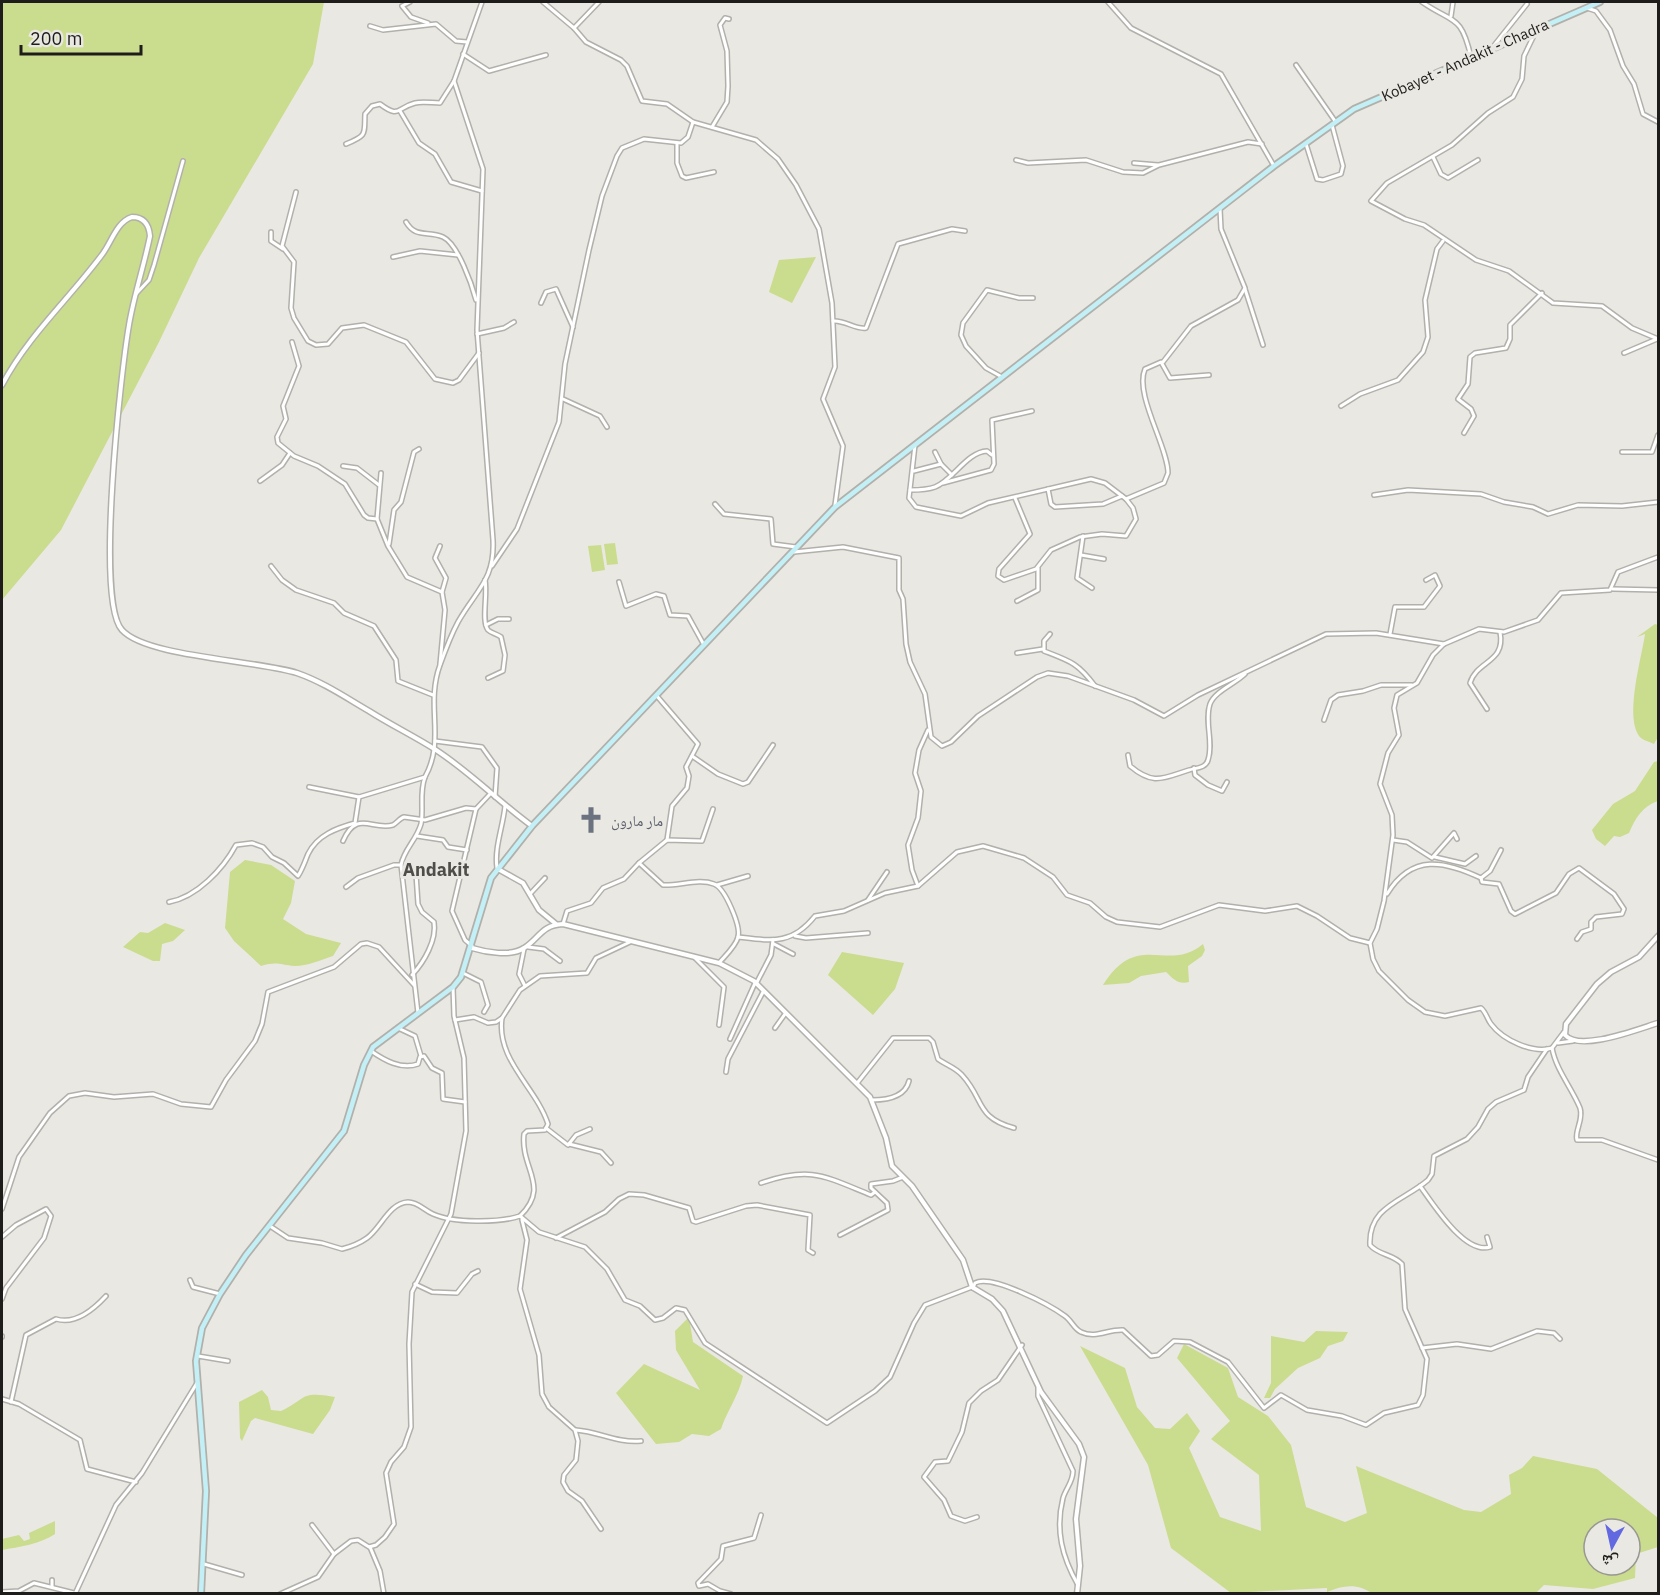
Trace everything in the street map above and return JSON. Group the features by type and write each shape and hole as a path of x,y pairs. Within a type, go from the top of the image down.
{"main road":[{"name":"Kobayet - Andakit - Chadra","path":"371,1051 396,1028 453,987 463,973 472,947 487,888 497,868 532,826 835,507 1333,122 1371,101 1537,27 1600,2"},
{"path":"201,1593 206,1491 196,1356 202,1328 220,1294 269,1225 344,1131 371,1051"}],"street":[{"path":"410,2 402,6 404,12 430,24 441,26 456,40 467,42"},
{"path":"346,144 364,134 367,128 365,114 372,106 380,104 391,112 400,111 418,102 440,103 454,81 482,2"},
{"path":"543,2 574,28 586,42 627,66 642,101 667,104 693,122 756,140 778,159 796,185 819,229 833,321 835,367 823,399 843,446 835,507"},
{"path":"574,28 599,2"},
{"path":"1108,2 1131,28 1221,74 1274,166"},
{"path":"1422,2 1450,16 1461,27 1471,57"},
{"path":"1450,16 1454,2"},
{"path":"1492,48 1527,3"},
{"path":"1590,5 1610,30 1623,66 1634,84 1642,111 1659,122"},
{"path":"712,127 727,102 727,51 720,25 725,18 729,19"},
{"path":"370,26 383,30 430,24"},
{"path":"1537,27 1524,56 1522,79 1513,97 1488,112 1467,133 1387,183 1370,200 1405,219 1424,225 1443,241 1479,261 1505,269 1556,304 1577,303 1602,306 1632,328 1658,339"},
{"path":"463,54 489,71 546,55"},
{"path":"1296,65 1333,122 1343,166 1341,174 1323,180 1317,179 1305,142"},
{"path":"454,81 481,158 477,334 493,540 492,566"},
{"path":"400,111 418,143 435,154 451,182 482,191"},
{"path":"1653,119 1659,115"},
{"path":"440,665 457,623 517,529 559,422 565,364 597,216 619,153 627,145 644,139 677,143 685,140 693,122"},
{"path":"1134,163 1159,165 1248,142 1263,144"},
{"path":"677,143 677,163 682,176 686,178 714,172"},
{"path":"1433,156 1441,174 1449,178 1478,160"},
{"path":"1016,160 1028,163 1086,160 1123,172 1140,173 1152,171 1159,165"},
{"path":"136,294 148,280 154,265 183,161"},
{"path":"283,249 296,192"},
{"path":"1220,209 1221,229 1245,288 1263,345"},
{"path":"2,386 33,335 101,256 122,222 132,217 142,219 150,230 129,326 110,512 111,596 119,627 128,635 158,648 257,663 312,679 336,690 436,750 532,826"},
{"path":"406,222 410,229 420,234 437,235 447,239 458,255 477,305"},
{"path":"833,321 844,321 861,329 866,328 898,244 952,229 965,231"},
{"path":"271,232 271,241 292,257 295,266 292,313 311,343 328,344 342,328 364,325 402,339 435,379 446,382 459,380 479,353"},
{"path":"1341,406 1360,394 1398,380 1423,352 1428,337 1425,300 1437,249 1443,241"},
{"path":"393,257 420,251 458,255"},
{"path":"1048,489 1051,504 1055,507 1103,504 1161,485 1168,477 1167,464 1151,418 1143,375 1147,368 1163,362 1191,326 1238,300 1245,288"},
{"path":"541,303 546,292 556,289 574,329"},
{"path":"1002,377 988,370 966,346 960,335 961,327 988,290 1019,298 1033,298"},
{"path":"1464,433 1474,416 1473,412 1458,399 1468,384 1470,357 1475,353 1506,348 1510,339 1510,325 1542,293"},
{"path":"477,334 504,328 514,322"},
{"path":"1624,353 1658,339"},
{"path":"291,342 296,350 299,366 284,406 285,423 277,437 278,443 290,453 345,484 364,515 368,519 377,519"},
{"path":"1163,362 1170,378 1209,375"},
{"path":"563,399 600,416 607,427"},
{"path":"910,489 931,489 943,483 991,470 992,420 1032,411"},
{"path":"1622,452 1652,452 1659,435"},
{"path":"915,445 914,471 910,489 910,501 915,507 957,516 988,503 1091,479 1105,483 1124,498 1133,508 1136,519 1126,536 1083,536 1054,548 1038,568 1008,579 998,576 1000,568 1029,536 1029,526 1015,498"},
{"path":"388,546 394,510 401,502 414,452 418,449"},
{"path":"943,483 979,453 986,451 992,455"},
{"path":"935,452 940,464 952,475"},
{"path":"260,481 282,465 290,453"},
{"path":"914,471 940,464"},
{"path":"343,466 357,468 379,485"},
{"path":"381,473 377,519 388,546 407,578 442,591"},
{"path":"1374,495 1408,490 1481,494 1504,502 1533,507 1548,514 1578,505 1622,506 1659,502"},
{"path":"716,504 724,514 771,519 773,545 794,549 850,548 893,555 900,559 899,590 903,599 906,644 910,662 925,694 929,728 936,744 946,746 978,716 1041,675 1062,675 1140,703 1166,716 1198,695 1321,635 1369,633 1444,644"},
{"path":"1083,536 1078,579 1092,588"},
{"path":"418,1012 401,865 403,854 417,836 422,820 421,792 436,750 434,696 440,665 445,610 442,591 446,578 435,558 440,546"},
{"path":"1080,555 1104,559"},
{"path":"1611,589 1618,572 1659,558"},
{"path":"271,566 282,580 296,590 334,603 344,613 374,626 396,660 398,681 434,696"},
{"path":"1017,601 1038,590 1038,568"},
{"path":"1390,635 1395,607 1424,607 1440,586 1435,575 1426,580"},
{"path":"485,580 488,592 486,625 488,630 501,637 505,655 503,671 488,678"},
{"path":"619,582 626,606 656,594 664,596 670,615 688,616 704,645"},
{"path":"1659,590 1611,589 1561,593 1538,620 1500,632 1479,629 1444,644 1414,685 1400,692 1395,701 1399,735 1388,753 1380,779 1381,790 1392,815 1393,840 1379,924 1370,943 1373,959 1379,971 1408,1000 1425,1012 1438,1016 1481,1008 1494,1027 1513,1041 1547,1049 1558,1043 1597,984 1611,972 1638,957 1659,936"},
{"path":"486,625 498,619 509,620"},
{"path":"1487,709 1470,683 1473,674 1481,666 1490,663 1497,652 1502,639 1500,632"},
{"path":"1043,649 1044,642 1050,634"},
{"path":"1017,653 1043,649 1068,659 1085,672 1096,688"},
{"path":"1128,754 1130,766 1149,778 1170,778 1204,765 1209,758 1208,720 1212,701 1246,673"},
{"path":"1324,720 1331,700 1338,695 1364,691 1381,685 1414,685"},
{"path":"655,694 696,740 697,747 686,767 689,776 687,788 672,806 667,840"},
{"path":"918,886 912,870 908,845 917,822 921,793 916,768 920,746 929,728"},
{"path":"435,741 482,747 497,768 493,795 476,809 452,911 465,939 472,947 499,952 525,948 544,949 560,961"},
{"path":"692,756 718,774 743,784 748,782 773,745"},
{"path":"1194,768 1195,775 1217,790 1222,791 1227,782"},
{"path":"309,787 359,797 425,777"},
{"path":"169,902 183,897 220,871 236,845 252,843 263,847 272,857 284,863 298,876 306,863 309,852 324,835 335,828 355,823 359,797"},
{"path":"506,806 503,829 496,852 497,868 521,881 542,914 556,924"},
{"path":"343,841 351,827 364,823 391,825 404,816 422,820 466,808 476,809"},
{"path":"563,924 567,910 591,903 603,888 624,879 667,840 702,841 713,809"},
{"path":"1435,857 1454,833 1457,839"},
{"path":"417,836 443,840 448,847 467,850"},
{"path":"1393,840 1407,842 1427,856 1465,864 1476,856"},
{"path":"730,1039 774,942 805,930 815,916 849,910 885,893 918,886 957,852 974,847 989,847 1024,858 1053,878 1067,895 1090,903 1106,917 1117,922 1160,927 1220,905 1265,911 1297,906 1350,938 1370,943"},
{"path":"1482,878 1490,871 1501,850"},
{"path":"639,863 663,885 702,882 717,885 748,876"},
{"path":"1385,896 1404,873 1434,863 1449,865 1482,878 1482,882 1499,884 1511,911 1515,914 1556,893 1569,874 1579,868 1614,894 1624,909 1622,915 1596,917 1591,922 1591,929 1582,932 1577,939"},
{"path":"346,887 358,878 394,865 401,865"},
{"path":"867,902 887,872"},
{"path":"412,975 422,964 435,933 434,922 422,912 418,904 416,874"},
{"path":"530,894 545,878"},
{"path":"717,885 730,906 738,937"},
{"path":"525,986 519,974 525,948 541,931 556,924 719,963 756,983 785,1014 858,1083 872,1100 888,1141 891,1164 903,1177 965,1264 973,1288 999,1305 1022,1345 1039,1386 1079,1444 1084,1457 1076,1519 1077,1593"},
{"path":"793,936 806,938 868,933"},
{"path":"738,937 774,942 793,954"},
{"path":"719,963 738,937"},
{"path":"455,1020 474,1017 490,1024 502,1018 525,986 540,976 587,973 596,958 630,942"},
{"path":"2,1209 19,1157 45,1119 69,1095 85,1093 114,1097 153,1094 181,1104 211,1107 226,1080 255,1041 262,1024 268,992 334,967 361,944 367,943 379,947 414,985"},
{"path":"694,956 724,987 720,1025"},
{"path":"463,973 481,982 488,1005 484,1012"},
{"path":"370,1547 378,1544 393,1527 394,1515 386,1473 391,1461 404,1447 411,1427 409,1344 411,1303 415,1284 450,1217 466,1131 464,1051 455,1020 453,987"},
{"path":"726,1072 728,1059 763,992"},
{"path":"776,1028 785,1014"},
{"path":"502,1018 501,1035 504,1044 515,1070 541,1107 547,1123 546,1128"},
{"path":"1558,1043 1587,1042 1659,1023"},
{"path":"396,1028 415,1036 422,1056 428,1059 432,1068 442,1073 443,1100 465,1102"},
{"path":"1565,1030 1565,1035 1573,1041"},
{"path":"858,1083 893,1038 930,1038 938,1059 961,1073 975,1091 985,1114 1014,1128"},
{"path":"1552,1048 1581,1112 1576,1139 1602,1140 1659,1160"},
{"path":"520,1216 539,1232 580,1244 590,1251 608,1269 625,1300 640,1306 655,1320 663,1318 676,1308 686,1310 705,1343 827,1423 875,1392 890,1377 914,1323 925,1305 973,1288 975,1283 980,1281 999,1283 1061,1313 1078,1330 1089,1335 1123,1330 1151,1356 1158,1355 1174,1341 1187,1341 1227,1362 1264,1408 1281,1395 1307,1410 1342,1416 1362,1425 1370,1424 1384,1413 1410,1408 1420,1403 1427,1366 1404,1305 1402,1264 1398,1259 1375,1251 1370,1243 1378,1214 1420,1186 1432,1174 1432,1161 1435,1155 1467,1139 1496,1102 1524,1090 1528,1077 1547,1049"},
{"path":"371,1051 391,1063 407,1065 418,1064 422,1056"},
{"path":"872,1100 890,1098 903,1091 909,1081"},
{"path":"546,1128 569,1144 601,1152 611,1163"},
{"path":"269,1225 288,1238 322,1243 342,1249 368,1237 393,1208 403,1203 415,1203 431,1214 450,1217 487,1221 520,1216 531,1203 536,1187 526,1161 524,1134 546,1128"},
{"path":"569,1144 576,1135 590,1129"},
{"path":"761,1183 792,1173 814,1174 870,1195 875,1192"},
{"path":"840,1235 887,1211 887,1203 870,1187 872,1183 893,1181 903,1177"},
{"path":"1420,1186 1448,1226 1471,1244 1484,1249 1490,1247 1487,1237"},
{"path":"556,1238 607,1210 623,1196 633,1194 689,1208 696,1222 746,1206 758,1205 810,1215 808,1250 813,1253"},
{"path":"2,1237 38,1212 46,1209 51,1216 44,1238 6,1288 2,1299"},
{"path":"520,1216 527,1236 520,1289 539,1355 541,1388 549,1407 574,1430 578,1442 578,1457 564,1475 563,1482 567,1490 582,1501 601,1529"},
{"path":"415,1284 432,1292 457,1293 472,1274 478,1271"},
{"path":"190,1280 194,1287 220,1294"},
{"path":"11,1402 26,1335 57,1319 65,1322 83,1315 106,1296"},
{"path":"1422,1348 1457,1344 1491,1349 1512,1343 1536,1332 1554,1333 1560,1339"},
{"path":"977,1517 965,1521 953,1518 944,1500 924,1477 935,1462 948,1462 962,1432 969,1403 981,1391 998,1380 1022,1345"},
{"path":"196,1356 228,1361"},
{"path":"2,1592 19,1591 34,1583 75,1593 116,1505 136,1482 198,1381"},
{"path":"1039,1386 1038,1396 1073,1472 1072,1481 1062,1504 1059,1535 1062,1552 1078,1585"},
{"path":"2,1399 80,1440 87,1468 136,1482"},
{"path":"574,1430 588,1431 622,1443 641,1441"},
{"path":"730,1593 720,1591 708,1584 698,1586 698,1582 721,1559 723,1546 754,1538 761,1515"},
{"path":"312,1525 334,1554"},
{"path":"280,1593 318,1577 334,1554 355,1540 370,1547 380,1571 384,1593"},
{"path":"204,1564 242,1575"},
{"path":"52,1580 52,1587"}],"green space":[{"path":"2,2 324,2 313,64 199,258 159,342 61,530 2,600"},
{"path":"816,257 792,303 769,292 779,260"},
{"path":"615,543 618,564 607,565 604,544"},
{"path":"601,545 605,570 592,572 588,546"},
{"path":"1655,624 1658,625 1658,737 1654,744 1641,738 1636,729 1634,703 1645,634 1637,637"},
{"path":"1658,761 1658,801 1652,803 1640,814 1629,833 1620,837 1614,836 1605,846 1596,839 1592,830 1613,804 1635,791 1654,762"},
{"path":"245,860 271,865 295,881 291,903 283,919 306,934 341,943 333,956 300,966 275,964 261,966 234,941 225,928 230,872"},
{"path":"165,923 185,930 173,941 162,944 160,961 153,961 123,947 140,932 148,933"},
{"path":"1203,944 1205,950 1202,956 1188,966 1189,982 1179,982 1166,972 1141,976 1129,983 1103,985 1116,968 1128,959 1141,955 1178,955 1190,952"},
{"path":"842,952 904,963 895,989 873,1015 828,975"},
{"path":"689,1317 693,1342 743,1376 721,1429 709,1436 692,1434 679,1442 656,1444 616,1393 644,1364 700,1390 676,1350 675,1331"},
{"path":"1316,1331 1348,1332 1343,1341 1328,1346 1320,1358 1298,1368 1275,1389 1270,1398 1264,1398 1271,1383 1271,1336 1304,1342"},
{"path":"1184,1344 1228,1368 1238,1397 1268,1416 1291,1445 1306,1507 1345,1522 1367,1513 1356,1466 1464,1510 1481,1512 1511,1494 1509,1475 1522,1468 1533,1456 1597,1469 1658,1518 1658,1547 1642,1552 1642,1517 1582,1517 1582,1577 1635,1578 1593,1589 1544,1585 1536,1593 1373,1594 1362,1588 1350,1586 1327,1592 1327,1588 1231,1593 1171,1548 1148,1465 1080,1346 1125,1368 1137,1407 1155,1428 1170,1429 1187,1413 1200,1431 1189,1448 1220,1517 1261,1531 1259,1475 1211,1439 1230,1421 1177,1358"},
{"path":"262,1390 268,1397 271,1410 281,1411 309,1395 335,1397 330,1410 313,1434 255,1418 251,1421 242,1441 239,1402"},
{"path":"55,1521 55,1534 29,1545 2,1550 2,1539 19,1535 24,1541 30,1539 29,1533"}],"place":[{"name":"مار مارون","path":"591,820"}],"district":[{"name":"Andakit","path":"436,869"}]}
